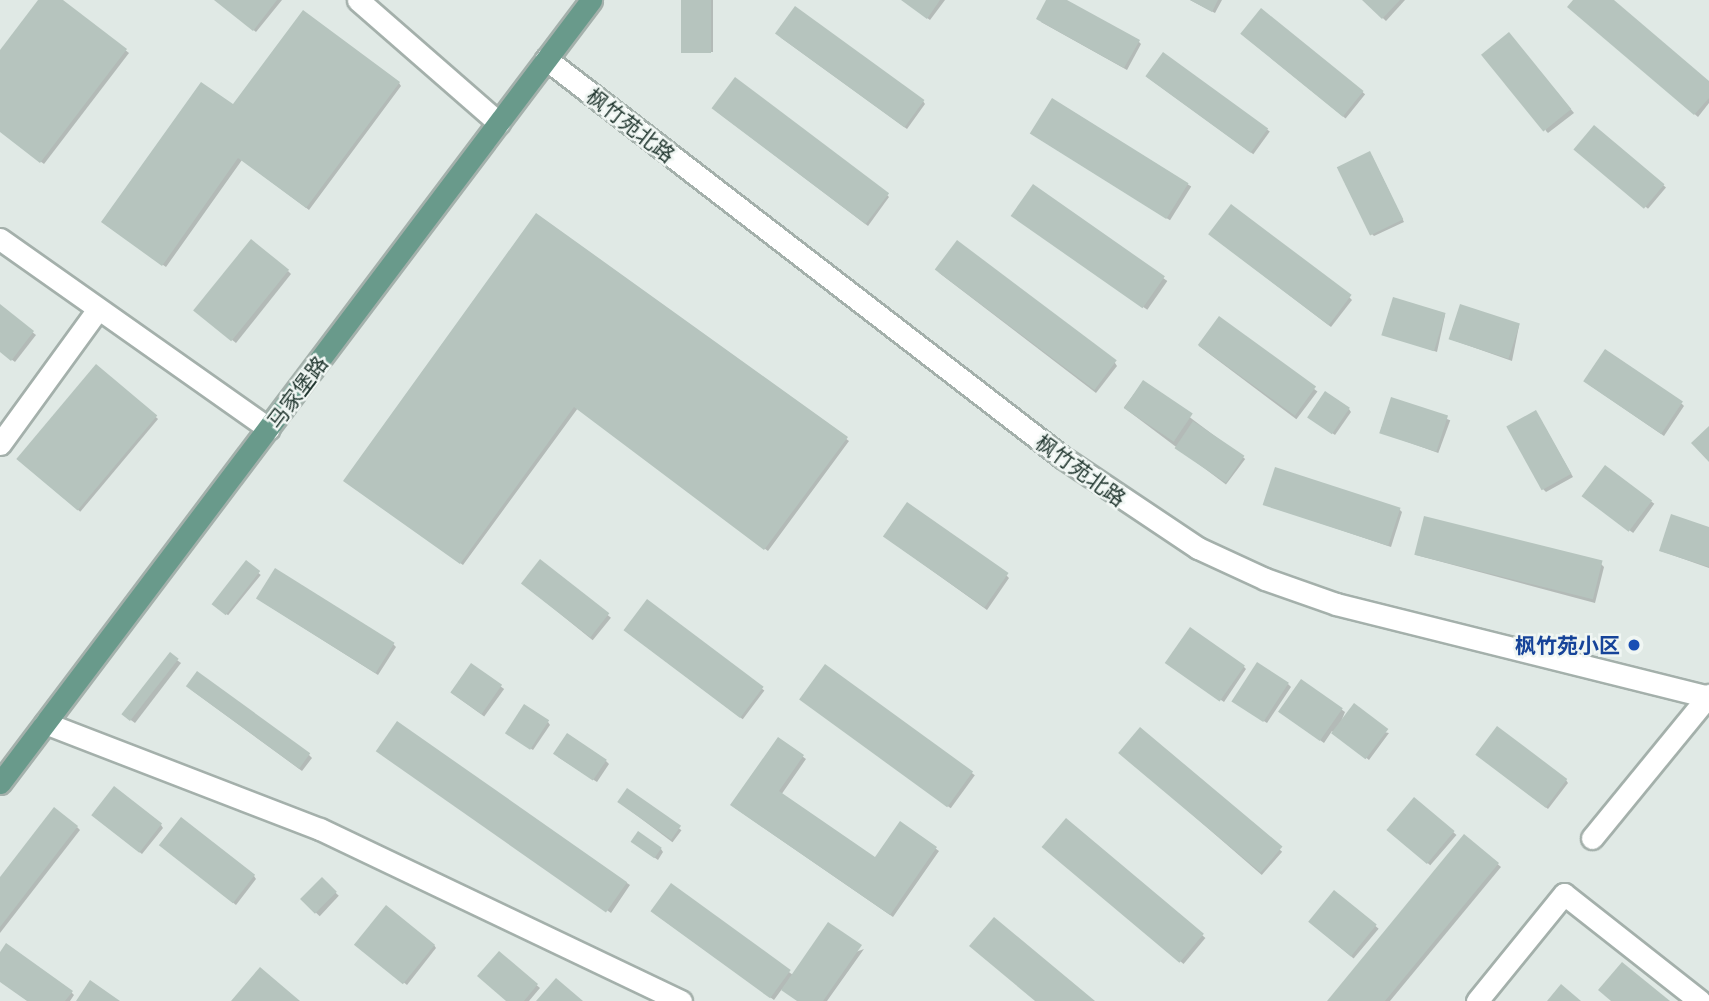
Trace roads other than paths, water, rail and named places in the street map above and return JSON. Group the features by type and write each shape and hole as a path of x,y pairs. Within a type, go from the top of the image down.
{"main road":[{"name":"马家堡路","path":"0,783 591,0"}],"street":[{"path":"358,0 499,123"},
{"name":"枫竹苑北路","path":"546,59 1062,457 1198,548 1265,579 1336,604 1709,696"},
{"path":"0,239 269,429"},
{"path":"0,444 99,309"},
{"path":"1592,838 1709,696"},
{"path":"45,723 320,830 681,1001"},
{"path":"1477,1001 1564,894 1700,1001"}],"place":[{"name":"枫竹苑小区","path":"1634,645"}]}
